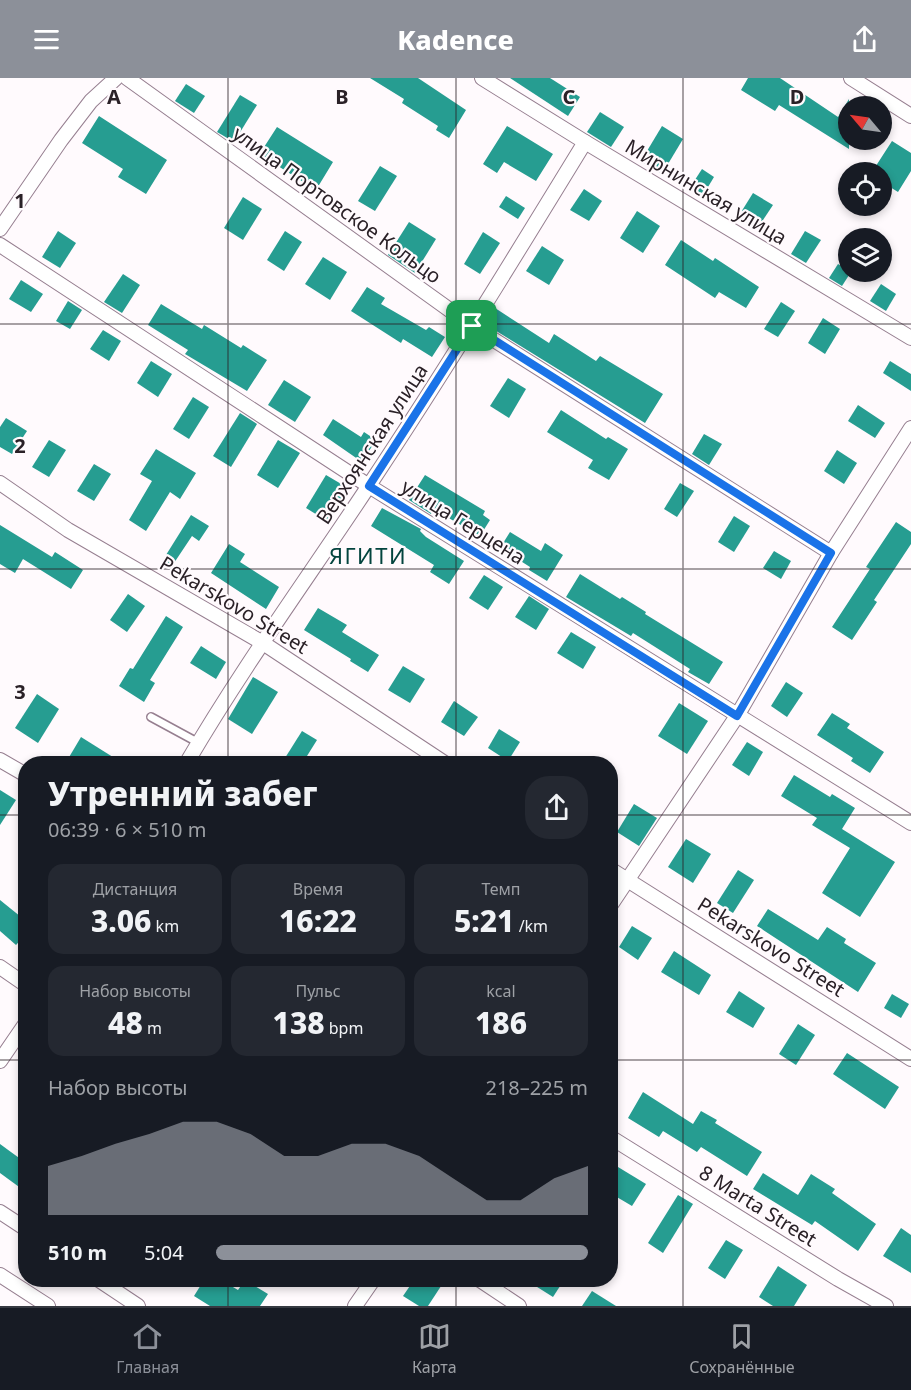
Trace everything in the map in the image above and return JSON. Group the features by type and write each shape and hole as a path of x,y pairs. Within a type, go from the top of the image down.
{"street":[{"path":"0,229 67,132 91,101 116,78"},
{"name":"улица Портовское Кольцо","path":"127,78 472,326 831,553"},
{"name":"Мирнинская улица","path":"482,78 911,338"},
{"path":"851,78 911,116"},
{"name":"Верхоянская улица","path":"191,756 472,326 585,142"},
{"name":"улица Герцена","path":"0,245 369,486 911,823"},
{"path":"618,893 737,716 831,553 911,428"},
{"name":"Pekarskovo Street","path":"0,483 68,530 263,643 434,756"},
{"path":"0,760 18,770"},
{"name":"Pekarskovo Street","path":"618,874 911,1059"},
{"path":"0,967 18,979"},
{"path":"0,1061 18,1035"},
{"name":"8 Marta Street","path":"618,1142 838,1279 886,1306"},
{"path":"0,1212 18,1224"},
{"path":"0,1275 18,1287"},
{"path":"19,1287 48,1306"},
{"path":"110,1287 138,1306"},
{"path":"355,1306 368,1287"},
{"path":"490,1287 519,1306"}],"lane":[{"path":"151,717 199,742"}],"building":[{"path":"370,78 418,78 466,110 449,138 436,130 438,126 402,103 404,99"},
{"path":"510,78 550,78 580,97 568,116"},
{"path":"748,78 780,78 838,117 838,142 779,105 775,111 741,90"},
{"path":"186,84 205,96 194,113 175,101"},
{"path":"240,95 257,105 234,142 217,132"},
{"path":"600,112 624,127 611,147 587,132"},
{"path":"99,116 167,160 146,194 118,177 123,169 82,143"},
{"path":"507,126 553,154 536,181 504,162 497,173 483,164"},
{"path":"662,126 683,139 662,174 641,161"},
{"path":"277,127 333,162 316,190 278,166 276,170 257,158"},
{"path":"892,141 911,153 911,171 898,192 892,188 892,162 878,162 886,150 892,150"},
{"path":"380,166 397,176 375,211 358,201"},
{"path":"702,169 714,177 702,197 689,189"},
{"path":"584,189 602,201 589,221 570,210"},
{"path":"753,193 773,205 757,229 738,217"},
{"path":"506,196 525,208 518,219 499,207"},
{"path":"243,197 262,209 243,240 224,228"},
{"path":"637,211 660,226 643,253 620,238"},
{"path":"409,222 436,239 415,273 388,255"},
{"path":"58,231 76,243 60,268 42,257"},
{"path":"285,231 302,242 284,271 267,260"},
{"path":"805,231 821,240 806,263 791,254"},
{"path":"483,232 500,243 480,274 464,264"},
{"path":"681,240 713,261 715,258 759,287 746,308 719,292 715,298 665,265"},
{"path":"542,246 564,260 549,285 526,271"},
{"path":"323,257 347,272 330,300 305,284"},
{"path":"838,264 838,282 845,282 842,286 829,278"},
{"path":"123,274 140,285 122,313 104,302"},
{"path":"21,280 43,294 31,312 9,299"},
{"path":"881,284 896,294 886,311 870,301"},
{"path":"367,287 385,298 381,304 426,330 429,327 445,337 432,357 403,339 401,343 351,311"},
{"path":"68,301 82,310 70,329 56,321"},
{"path":"781,302 795,311 778,337 764,329"},
{"path":"161,304 202,329 204,325 241,348 243,345 267,360 247,391 185,354 188,350 148,325"},
{"path":"495,308 549,343 554,334 596,361 600,356 663,394 645,423 485,324"},
{"path":"823,318 840,329 825,354 808,343"},
{"path":"103,330 121,341 109,361 90,349"},
{"path":"151,361 172,374 158,397 137,383"},
{"path":"890,361 911,374 911,391 883,373"},
{"path":"508,378 526,389 509,418 490,406"},
{"path":"284,380 311,397 295,422 268,405"},
{"path":"193,397 209,407 189,439 173,429"},
{"path":"858,405 885,423 875,438 848,421"},
{"path":"561,410 606,439 608,437 628,449 609,480 588,468 593,460 547,432"},
{"path":"240,413 257,424 231,467 213,456"},
{"path":"6,418 27,431 12,454 0,447 0,427"},
{"path":"333,419 361,437 364,432 376,440 362,462 323,435"},
{"path":"704,434 722,444 709,465 692,454"},
{"path":"49,440 66,450 49,477 32,467"},
{"path":"278,440 300,453 278,488 257,475"},
{"path":"156,449 196,473 180,499 170,492 146,531 129,520 152,481 140,474"},
{"path":"837,450 857,463 844,484 824,471"},
{"path":"94,464 111,474 94,501 77,491"},
{"path":"326,475 348,488 327,521 306,508"},
{"path":"425,475 485,511 483,515 490,520 480,536 433,509 431,514 409,500"},
{"path":"680,483 694,491 677,517 664,509"},
{"path":"382,508 421,529 420,531 426,537 464,561 449,584 430,572 434,565 371,526"},
{"path":"191,515 209,526 199,541 192,536 170,569 161,563"},
{"path":"734,516 750,526 734,552 718,542"},
{"path":"896,522 911,532 911,544 874,600 877,602 852,640 832,627 870,569 866,567"},
{"path":"0,525 52,557 55,552 83,570 71,589 23,559 15,573 0,564"},
{"path":"510,532 541,551 545,543 563,555 547,581 500,548"},
{"path":"229,544 245,554 240,562 279,587 266,609 211,573"},
{"path":"774,551 791,561 781,579 763,568"},
{"path":"580,574 620,599 622,597 646,612 645,614 723,662 709,684 688,672 690,669 633,633 631,636 566,597"},
{"path":"484,575 503,587 488,610 469,598"},
{"path":"128,594 145,606 127,632 110,620"},
{"path":"529,596 549,609 536,630 515,617"},
{"path":"318,608 347,625 342,632 379,655 368,672 304,630"},
{"path":"166,616 183,627 150,680 155,683 144,702 119,686 130,668 133,669"},
{"path":"571,632 596,647 583,669 557,653"},
{"path":"201,646 226,662 216,679 190,663"},
{"path":"403,666 425,679 410,703 388,690"},
{"path":"253,677 278,692 252,734 228,719"},
{"path":"786,682 803,693 787,717 771,706"},
{"path":"37,694 59,709 38,743 15,728"},
{"path":"454,701 478,717 464,736 441,722"},
{"path":"679,703 708,721 687,754 658,736"},
{"path":"832,713 850,724 847,728 884,752 870,773 851,761 853,758 817,735"},
{"path":"499,729 520,742 511,756 500,756 488,748"},
{"path":"302,731 317,740 307,756 286,756"},
{"path":"81,737 111,756 70,756"},
{"path":"747,742 763,752 749,776 732,765"},
{"path":"794,775 830,797 832,794 855,808 842,829 895,862 860,917 822,893 850,848 812,825 817,818 781,796"},
{"path":"0,790 16,800 0,825"},
{"path":"634,804 657,818 639,846 618,833"},
{"path":"686,839 711,854 693,883 668,867"},
{"path":"738,870 754,880 733,913 717,903"},
{"path":"0,900 18,915 18,943 16,945 0,931"},
{"path":"768,909 818,940 827,927 846,939 844,943 876,963 858,992 757,926"},
{"path":"632,926 652,938 638,960 619,947"},
{"path":"674,951 711,975 699,995 661,972"},
{"path":"739,991 765,1008 753,1028 726,1012"},
{"path":"892,994 909,1004 901,1018 884,1008"},
{"path":"798,1024 815,1035 796,1065 779,1054"},
{"path":"847,1053 899,1087 885,1109 833,1074"},
{"path":"643,1092 693,1124 701,1111 717,1120 715,1123 762,1152 747,1176 701,1147 697,1152 663,1131 659,1137 628,1118"},
{"path":"0,1144 18,1157 18,1186 0,1173"},
{"path":"618,1167 646,1184 632,1206 618,1198"},
{"path":"763,1173 798,1195 811,1174 835,1189 832,1193 876,1224 858,1251 815,1221 812,1225 753,1189"},
{"path":"678,1195 693,1204 663,1253 648,1243"},
{"path":"901,1228 911,1235 911,1273 883,1256"},
{"path":"726,1240 743,1250 725,1279 708,1268"},
{"path":"778,1266 807,1285 794,1306 773,1306 759,1297"},
{"path":"200,1287 233,1287 238,1290 240,1287 256,1287 268,1294 260,1306 210,1306 194,1296"},
{"path":"409,1287 440,1287 428,1306 419,1306 403,1296"},
{"path":"537,1287 559,1287 553,1297"},
{"path":"592,1291 616,1306 582,1306"}],"district":[{"name":"ЯГИТИ","path":"368,556"}],"route":[{"path":"472,326 831,553 737,716 369,486 472,326"}]}
